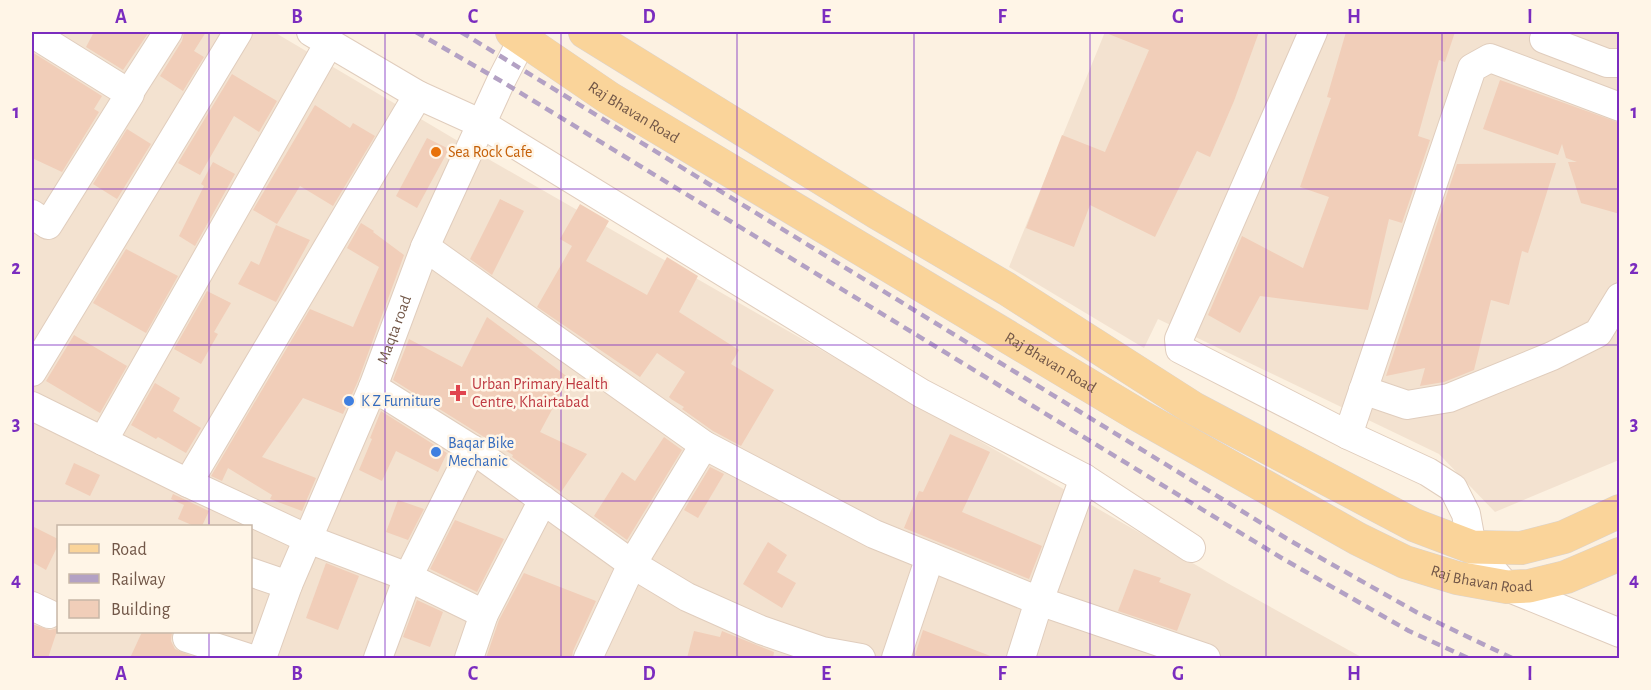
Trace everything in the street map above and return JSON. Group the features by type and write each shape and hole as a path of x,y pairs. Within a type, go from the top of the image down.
{"main road":[{"name":"Raj Bhavan Road","path":"585,32 876,212 1007,289 1193,408 1414,525 1472,547 1521,548 1564,537 1620,511"},
{"name":"Raj Bhavan Road","path":"518,35 640,117 1140,416 1358,539 1405,562 1457,578 1507,587 1529,586 1566,577 1620,554"}],"street":[{"path":"32,214 48,225 168,32"},
{"path":"32,372 238,32"},
{"path":"1313,32 1179,339 1180,349 1348,435 1428,472 1454,488 1467,514 1472,547 1507,587 1620,633"},
{"path":"32,33 129,93"},
{"name":"Maqta road","path":"262,658 288,585 373,387 425,247 501,81 518,35"},
{"path":"103,441 320,37 418,95 482,124 921,393 1084,478 1191,548"},
{"path":"1544,39 1607,63 1620,63"},
{"path":"1348,435 1472,68 1490,58 1620,107"},
{"path":"188,483 418,95"},
{"path":"425,247 704,445 874,534 1039,601 1206,658"},
{"path":"1363,390 1407,405 1449,398 1551,356 1598,333 1620,297"},
{"path":"373,387 472,449 632,564 687,597 760,630 822,651 861,658"},
{"path":"32,406 308,539 408,577 484,614"},
{"path":"588,658 632,564 704,445"},
{"path":"378,658 408,577 472,449"},
{"path":"1022,658 1039,601 1084,478"},
{"path":"469,658 484,614 543,500"},
{"path":"896,658 930,557"},
{"path":"252,573 288,585"},
{"path":"188,638 249,658"}],"shaded area":[{"path":"32,32 274,32 490,160 1229,584 1363,658 32,658"},
{"path":"1105,32 1619,32 1619,460 1495,512 1439,454 1158,319 1144,348 1009,267"}],"building":[{"path":"94,32 149,32 123,70 86,47"},
{"path":"184,32 206,32 194,51 204,57 183,91 160,76 182,41"},
{"path":"1259,32 1234,101 1210,157 1197,151 1155,237 1090,205 1074,247 1026,228 1062,135 1105,152 1149,50 1106,33"},
{"path":"1346,32 1455,32 1445,62 1439,60 1418,136 1430,140 1402,223 1389,219 1368,310 1260,296 1240,333 1208,315 1242,236 1303,268 1329,197 1300,187 1331,98 1327,97"},
{"path":"32,52 102,96 94,109 99,112 62,172 32,158"},
{"path":"232,74 277,101 259,132 234,116 200,175 178,163"},
{"path":"1500,80 1620,123 1620,214 1581,203 1568,162 1577,162 1566,158 1562,144 1558,155 1483,129"},
{"path":"315,105 350,128 353,123 375,136 333,206 300,186 277,224 253,210"},
{"path":"127,129 151,144 117,199 93,184"},
{"path":"427,138 449,149 417,208 396,196"},
{"path":"213,162 235,174 195,246 179,236 204,186 201,184"},
{"path":"1556,163 1528,253 1522,251 1509,305 1491,300 1474,370 1444,382 1420,386 1425,368 1386,376 1457,164"},
{"path":"500,199 524,211 492,275 470,259"},
{"path":"580,204 609,221 586,261 647,295 667,257 698,276 679,312 739,350 731,364 774,390 741,446 713,431 669,397 685,372 657,353 640,377 537,307 572,246 560,239"},
{"path":"361,223 404,255 358,381 343,414 303,398 262,457 316,478 302,511 270,499 272,495 228,468 222,481 211,476 310,309 353,327 379,267 347,248"},
{"path":"276,225 310,240 276,302 238,284 251,261 259,265"},
{"path":"126,249 178,276 146,333 93,303"},
{"path":"207,291 231,303 214,332 218,334 201,364 174,349"},
{"path":"487,317 569,378 540,432 587,454 561,492 512,457 513,455 393,380 409,339 462,367"},
{"path":"74,335 127,366 100,413 46,381"},
{"path":"155,383 180,398 173,411 201,428 186,453 131,425"},
{"path":"381,411 447,453 438,472 396,451 382,481 359,470"},
{"path":"950,434 990,452 962,512 1042,546 1029,579 904,528 919,491 923,492"},
{"path":"664,437 682,450 627,540 594,516 622,472 635,481"},
{"path":"74,463 100,475 90,496 65,484"},
{"path":"710,467 724,474 698,518 684,510"},
{"path":"173,494 209,511 202,525 192,525 178,519 184,505 171,499"},
{"path":"398,500 424,509 408,540 386,532"},
{"path":"455,520 504,539 477,592 430,569"},
{"path":"32,526 57,538 57,547 46,570 32,562"},
{"path":"768,542 787,555 777,572 796,583 782,608 743,584"},
{"path":"326,563 359,576 338,630 306,618"},
{"path":"1134,569 1161,578 1159,582 1191,594 1177,631 1118,611"},
{"path":"524,573 596,601 572,658 486,658 499,620"},
{"path":"417,600 443,612 430,647 403,637"},
{"path":"32,624 50,630 57,628 48,658 32,658"},
{"path":"923,630 993,658 924,658 915,655"},
{"path":"694,631 720,637 722,631 774,652 773,658 687,658"},
{"path":"142,633 172,633 171,641 175,649 197,658 130,658"}],"railway":[{"path":"416,32 501,81 1280,557 1409,631 1468,658"},
{"path":"461,32 1289,540 1418,613 1512,658"}],"place":[{"name":"Sea Rock Cafe","path":"436,152"},
{"name":"Urban Primary Health Centre, Khairtabad","path":"458,393"},
{"name":"K Z Furniture","path":"349,401"},
{"name":"Baqar Bike Mechanic","path":"436,452"}]}
